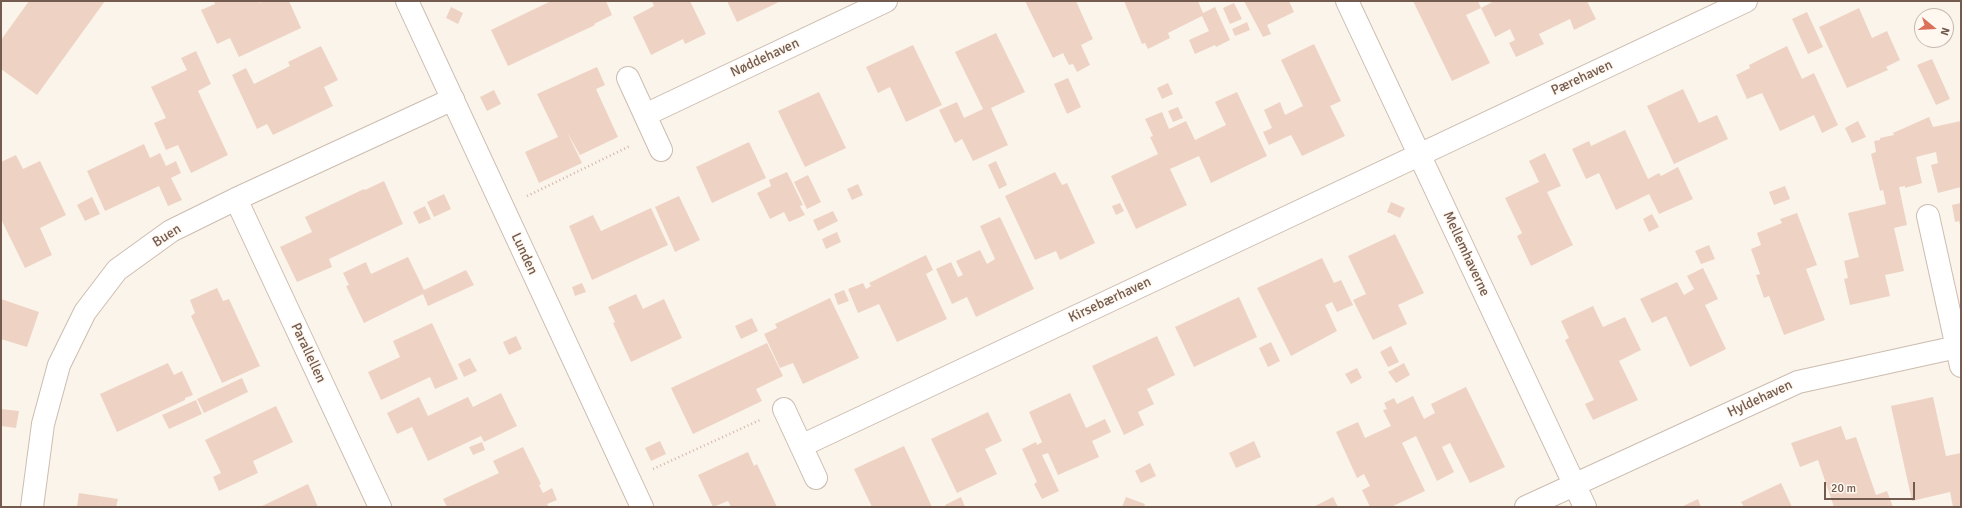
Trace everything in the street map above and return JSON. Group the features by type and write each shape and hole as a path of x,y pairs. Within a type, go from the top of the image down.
{"street":[{"name":"Lunden","path":"407,1 642,507"},
{"name":"Nøddehaven","path":"645,114 886,1"},
{"name":"Mellemhaverne","path":"1347,1 1585,507"},
{"name":"Pærehaven","path":"1418,154 1746,1"},
{"path":"628,78 658,142"},
{"name":"Buen","path":"32,507 42,424 59,365 85,312 117,270 171,231 236,199 453,99"},
{"name":"Kirsebærhaven","path":"801,446 1418,154"},
{"name":"Parallellen","path":"236,199 380,507"},
{"name":"Hyldehaven","path":"1526,507 1798,382 1959,357 1928,216"},
{"path":"784,409 816,478"}],"path":[{"path":"503,208 658,142"},
{"path":"629,481 784,409"}],"building":[{"path":"29,1 105,1 37,95 1,69 1,40"},
{"path":"214,1 259,1 260,3 263,1 289,1 301,28 239,57 230,38 217,44 201,10 215,4"},
{"path":"551,1 606,1 612,15 594,24 595,25 508,66 491,30"},
{"path":"652,1 690,1 706,34 685,44 683,39 651,55 633,17 654,6"},
{"path":"727,1 781,1 737,22"},
{"path":"1025,1 1076,1 1093,39 1081,45 1090,65 1077,72 1073,64 1069,65 1063,53 1053,58"},
{"path":"1124,1 1198,1 1203,13 1215,7 1230,40 1216,47 1215,45 1195,54 1189,40 1209,31 1202,16 1168,33 1170,38 1148,49 1145,43 1142,44"},
{"path":"1244,1 1289,1 1294,12 1267,25 1271,34 1263,37"},
{"path":"1413,1 1478,1 1481,8 1466,15 1490,63 1452,81"},
{"path":"1494,1 1587,1 1596,19 1574,30 1570,19 1539,34 1544,44 1516,57 1509,43 1515,40 1510,29 1495,37 1481,8"},
{"path":"1234,3 1242,19 1230,24 1223,8"},
{"path":"451,7 463,13 458,24 446,18"},
{"path":"1859,8 1872,38 1887,31 1900,60 1886,67 1888,70 1847,88 1819,27"},
{"path":"1807,12 1823,47 1808,54 1792,19"},
{"path":"1247,22 1250,30 1235,36 1232,29"},
{"path":"996,33 1025,92 991,108 1008,145 973,161 962,139 955,143 939,110 957,102 964,118 983,109 955,52"},
{"path":"1314,44 1341,101 1330,106 1345,136 1302,156 1291,135 1269,145 1263,132 1272,128 1264,110 1280,102 1285,115 1303,106 1281,60"},
{"path":"913,45 942,105 906,122 890,87 878,93 866,67"},
{"path":"321,46 338,80 324,87 333,106 273,135 267,124 257,129 232,75 246,68 254,84 290,66 288,62"},
{"path":"1787,46 1802,79 1814,73 1838,125 1822,133 1814,115 1780,131 1762,93 1747,99 1736,75 1750,68 1749,65"},
{"path":"196,51 211,84 198,91 228,155 191,173 178,145 166,150 154,123 166,118 151,87 187,70 181,58"},
{"path":"1932,59 1950,99 1936,105 1917,65"},
{"path":"597,67 605,85 596,89 618,137 580,155 567,132 582,163 539,183 525,152 558,137 537,94"},
{"path":"1068,78 1081,107 1067,114 1054,84"},
{"path":"1168,83 1173,94 1162,99 1157,88"},
{"path":"1683,89 1699,123 1717,115 1728,139 1674,164 1647,106"},
{"path":"494,90 501,104 487,111 480,97"},
{"path":"819,92 846,148 805,167 778,111"},
{"path":"1237,92 1267,156 1211,183 1199,156 1170,169 1187,205 1136,229 1111,176 1158,154 1150,137 1153,136 1145,119 1162,112 1169,129 1186,121 1195,140 1226,125 1215,102"},
{"path":"1178,107 1183,118 1173,122 1168,111"},
{"path":"1929,117 1933,127 1961,121 1961,187 1938,193 1931,165 1938,163 1936,152 1916,157 1922,183 1905,188 1905,186 1899,187 1907,225 1894,228 1904,271 1885,275 1890,296 1850,305 1844,279 1848,278 1844,261 1859,257 1848,213 1886,204 1883,190 1880,191 1871,154 1876,152 1874,141 1894,135 1893,133"},
{"path":"1858,121 1866,137 1852,143 1845,128"},
{"path":"1625,130 1648,179 1659,173 1661,176 1678,167 1693,199 1659,214 1649,194 1616,210 1599,173 1586,179 1572,149 1589,141 1591,146"},
{"path":"749,142 766,178 712,203 696,167"},
{"path":"144,144 150,158 160,153 166,166 176,161 181,173 171,178 182,200 168,206 159,186 105,211 87,171"},
{"path":"1545,153 1561,186 1547,192 1573,245 1531,266 1517,236 1522,233 1505,198 1539,182 1529,161"},
{"path":"16,155 23,169 40,161 66,215 40,228 52,255 25,268 1,219 1,162"},
{"path":"996,161 1007,185 999,189 988,165"},
{"path":"787,172 803,205 800,206 805,215 789,222 784,212 770,219 757,193 771,186 769,180"},
{"path":"1055,172 1062,185 1067,183 1095,243 1060,260 1056,251 1035,260 1005,196"},
{"path":"808,175 821,202 807,209 794,182"},
{"path":"384,181 403,224 329,259 332,267 297,282 280,247 312,232 305,217"},
{"path":"858,184 863,195 852,200 847,189"},
{"path":"1785,186 1790,199 1774,205 1769,192"},
{"path":"444,194 451,209 434,217 427,202"},
{"path":"679,196 700,240 675,252 655,207"},
{"path":"92,197 100,214 85,221 77,205"},
{"path":"1391,202 1405,208 1400,218 1387,212"},
{"path":"1120,203 1124,211 1116,215 1112,206"},
{"path":"1961,203 1960,225 1959,221 1955,222 1952,205"},
{"path":"425,206 431,219 419,224 413,212"},
{"path":"651,208 668,245 592,280 569,226 593,215 601,231"},
{"path":"833,211 838,221 818,231 813,220"},
{"path":"1797,213 1817,265 1806,269 1825,320 1784,335 1769,296 1764,298 1756,275 1760,274 1751,249 1761,245 1757,233 1782,223 1780,219"},
{"path":"1652,214 1659,227 1649,232 1643,219"},
{"path":"1000,217 1034,289 976,317 967,297 952,304 936,269 951,262 958,277 963,275 956,261 980,250 987,264 995,259 980,226"},
{"path":"837,232 841,242 826,249 822,239"},
{"path":"1395,234 1424,293 1398,305 1407,324 1373,340 1353,300 1366,294 1348,256"},
{"path":"1709,245 1715,259 1701,264 1695,251"},
{"path":"926,255 933,270 926,274 947,319 897,342 879,304 858,313 848,289 863,283 866,289 871,286 869,283"},
{"path":"408,257 424,290 466,270 474,285 428,306 423,294 364,323 346,286 349,285 343,273 366,262 371,274"},
{"path":"1322,258 1334,283 1341,280 1353,305 1337,312 1332,302 1325,305 1337,331 1291,356 1257,288"},
{"path":"1703,268 1718,299 1705,305 1726,349 1690,367 1666,316 1652,323 1640,299 1677,282 1684,295 1694,289 1687,276"},
{"path":"582,283 586,292 575,296 572,287"},
{"path":"217,288 223,301 229,299 260,366 222,383 191,316 195,313 190,300"},
{"path":"844,290 849,301 838,305 834,294"},
{"path":"636,294 643,309 664,299 682,338 631,362 613,323 615,322 608,307"},
{"path":"1239,297 1257,337 1194,367 1175,327"},
{"path":"830,298 859,358 803,384 793,363 780,368 764,334 777,328 775,324"},
{"path":"1,299 39,312 27,347 1,339"},
{"path":"1593,306 1603,327 1625,317 1641,350 1619,361 1638,400 1593,420 1585,404 1594,400 1565,340 1569,338 1561,321"},
{"path":"752,318 758,331 741,339 735,326"},
{"path":"432,323 458,379 435,389 430,377 381,400 368,372 400,357 393,341"},
{"path":"516,336 522,349 509,355 503,342"},
{"path":"1157,336 1175,375 1147,389 1154,404 1138,412 1144,425 1124,435 1092,366"},
{"path":"1271,342 1280,361 1268,367 1259,348"},
{"path":"767,343 783,376 756,389 762,401 693,434 671,388"},
{"path":"1391,346 1399,362 1388,367 1380,352"},
{"path":"470,358 477,371 464,377 458,364"},
{"path":"168,363 174,375 182,371 193,395 117,432 100,394"},
{"path":"1404,363 1410,375 1396,383 1388,372"},
{"path":"1357,368 1362,378 1351,384 1345,374"},
{"path":"242,378 248,392 204,413 197,399"},
{"path":"1466,387 1505,467 1470,483 1450,443 1442,447 1454,472 1437,481 1416,436 1402,443 1425,491 1391,507 1370,507 1362,490 1370,486 1364,474 1357,478 1336,432 1358,422 1365,438 1391,426 1383,410 1387,409 1384,403 1394,398 1397,404 1413,396 1424,419 1435,413 1431,404"},
{"path":"501,393 517,426 484,442 481,436 428,461 412,427 397,434 387,413 419,397 428,416 468,397 473,407"},
{"path":"1070,393 1086,428 1105,419 1111,432 1092,441 1099,457 1058,475 1048,453 1042,455 1059,491 1042,499 1034,484 1037,482 1022,449 1036,442 1037,445 1042,442 1029,412"},
{"path":"1933,397 1946,456 1961,453 1961,507 1953,507 1950,492 1912,501 1891,406"},
{"path":"196,400 202,414 169,429 162,415"},
{"path":"276,406 293,442 253,461 258,473 219,491 213,477 221,473 205,440"},
{"path":"1,409 19,411 16,428 1,426"},
{"path":"988,412 1002,441 985,449 997,474 957,493 931,439"},
{"path":"1841,426 1846,440 1856,437 1876,495 1887,491 1893,507 1834,507 1818,460 1800,467 1791,443"},
{"path":"660,441 666,454 651,461 645,448"},
{"path":"1254,441 1261,457 1236,468 1229,453"},
{"path":"482,442 485,450 473,455 469,447"},
{"path":"904,446 932,507 872,507 854,469"},
{"path":"523,447 541,484 539,485 543,493 552,488 557,500 547,504 549,507 447,507 443,499 499,473 493,461"},
{"path":"748,452 754,466 757,464 777,507 731,507 728,501 713,507 698,475"},
{"path":"1150,463 1156,476 1141,483 1135,471"},
{"path":"1781,483 1792,507 1744,507 1741,502"},
{"path":"308,484 318,507 260,507"},
{"path":"79,493 118,499 116,507 77,507"},
{"path":"961,497 965,507 946,507 945,505"},
{"path":"1126,497 1145,504 1144,507 1122,507"},
{"path":"1333,497 1338,507 1313,507"},
{"path":"1698,499 1701,507 1681,507"}]}
